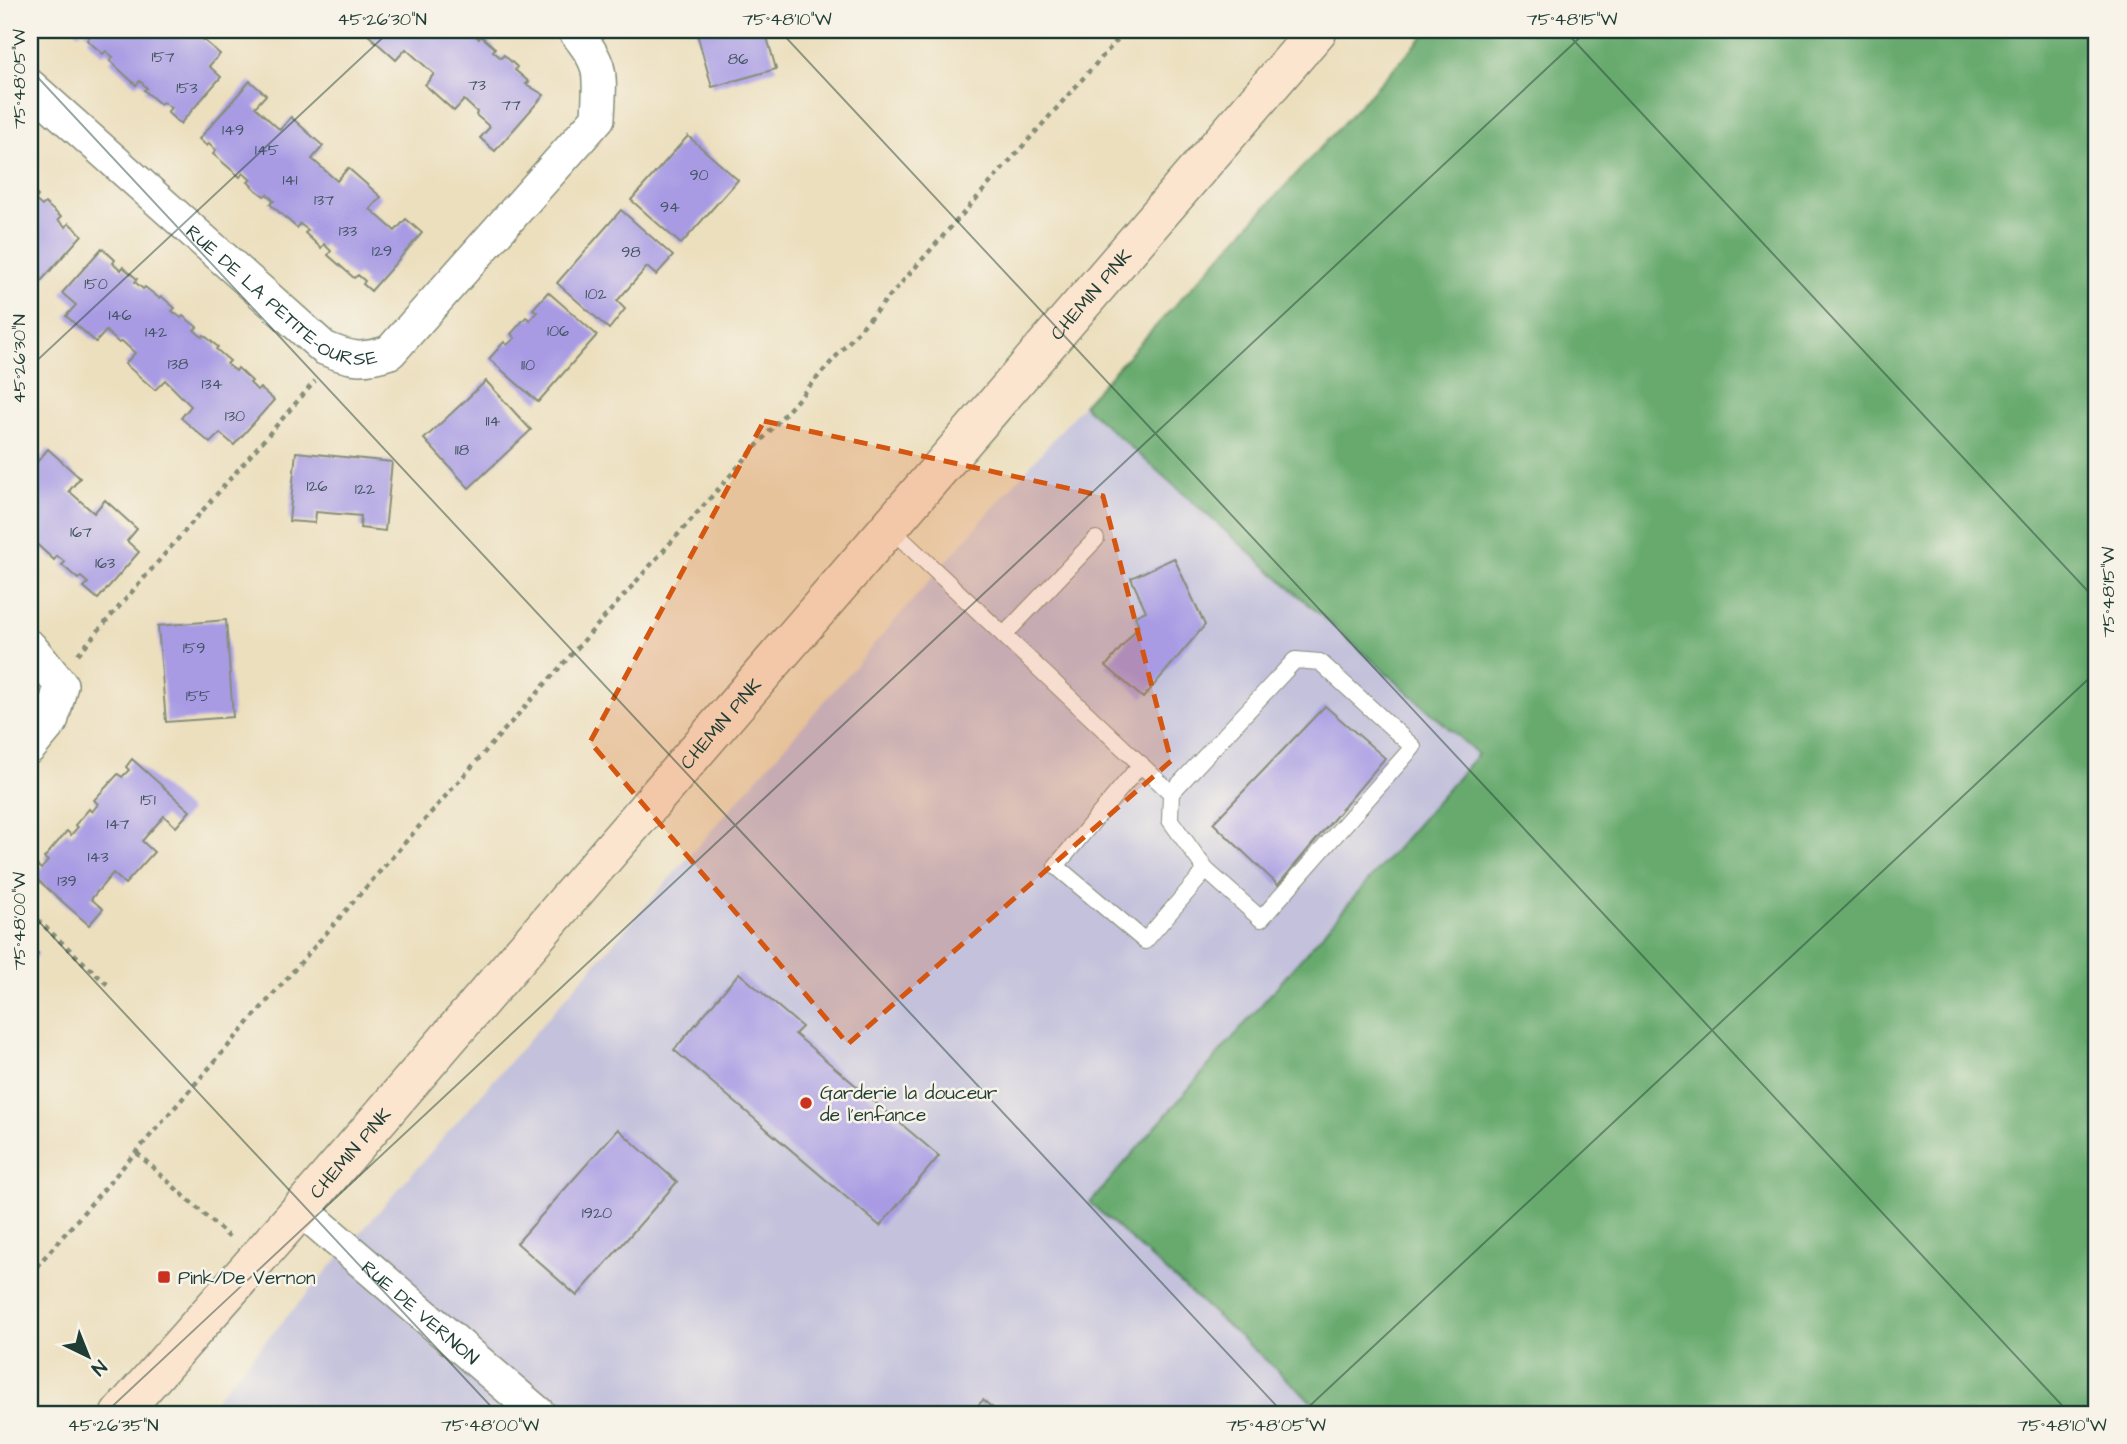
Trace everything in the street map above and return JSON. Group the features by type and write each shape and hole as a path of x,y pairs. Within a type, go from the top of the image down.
{"main road":[{"name":"CHEMIN PINK","path":"120,1414 301,1209 1318,30"}],"street":[{"name":"RUE DE LA PETITE-OURSE","path":"30,86 324,348 341,356 367,359 390,352 598,118 600,74 592,52 574,30"},
{"path":"30,647 61,685 51,722 30,747"},
{"name":"RUE DE VERNON","path":"301,1209 538,1414"}],"lane":[{"path":"889,527 1171,793"},
{"path":"1004,635 1096,539"},
{"path":"1295,660 1321,662 1413,747 1261,919 1206,870 1170,820 1171,793 1295,660"},
{"path":"1141,764 1056,866 1145,941 1206,870"}],"path":[{"path":"30,1274 435,808 1126,30"},
{"path":"61,685 90,637 304,391 341,356"},
{"path":"30,913 109,986"},
{"path":"137,1153 255,1261"}],"highlighted area":[{"path":"764,421 1103,496 1171,761 848,1044 590,742"}],"shaded area":[{"path":"1083,405 1479,754 1090,1203 1326,1414 202,1414"}],"green space":[{"path":"1429,30 2097,30 2097,1414 1326,1414 1090,1203 1478,754 1083,405"}],"building":[{"path":"82,30 168,30 177,37 183,30 192,30 220,54 209,66 221,77 180,124 167,112 171,108 163,102 160,104 144,90 147,88 140,81 136,85 110,61 113,57 106,51 103,54 87,40 90,36"},
{"path":"371,30 472,30 479,39 481,36 495,48 493,51 501,58 504,55 517,67 515,70 529,82 526,84 544,95 495,151 480,138 490,127 476,115 477,112 464,100 454,111 425,85 434,74 406,49 396,60 367,34"},
{"path":"696,30 765,30 776,69 712,87"},
{"path":"250,81 266,95 255,107 280,130 291,117 323,146 312,159 337,181 348,168 381,197 370,209 395,231 406,219 422,233 371,291 358,275 354,278 328,255 331,251 324,244 321,248 305,233 308,230 300,224 297,228 270,204 274,201 267,194 264,196 256,190 248,182 251,180 243,173 240,177 213,154 216,150 209,143 207,146 199,139"},
{"path":"688,136 738,180 681,244 631,200"},
{"path":"30,188 38,196 35,200 42,206 45,203 61,217 58,220 66,227 69,223 82,235 41,281 30,271"},
{"path":"621,210 673,256 656,275 647,267 617,301 625,309 609,329 557,283"},
{"path":"102,248 115,260 113,263 121,270 123,267 137,279 135,282 143,289 145,287 159,298 161,296 175,308 172,311 197,327 194,330 218,347 216,349 230,361 227,364 236,371 238,368 257,390 260,388 274,400 234,445 220,433 210,443 181,418 191,406 165,380 155,390 125,364 135,353 122,341 119,343 106,331 96,342 66,316 76,305 62,293"},
{"path":"548,292 597,335 538,402 489,359 504,342 507,345 515,338 511,334 526,317 530,320 537,312 533,309"},
{"path":"486,381 531,430 469,488 424,439"},
{"path":"48,449 80,478 69,491 94,513 105,500 137,529 127,541 139,552 98,599 84,587 88,583 81,577 78,579 62,565 65,562 57,556 54,560 30,538 30,456 37,462"},
{"path":"296,452 392,462 385,531 360,528 361,516 316,512 315,523 289,521"},
{"path":"1174,558 1205,625 1143,698 1106,666 1139,626 1135,616 1146,611 1131,578"},
{"path":"226,620 233,717 166,722 158,626"},
{"path":"1325,706 1385,758 1278,885 1213,823"},
{"path":"132,759 190,811 176,827 164,816 142,841 154,852 125,884 113,873 91,899 103,909 89,925 31,874 38,866 41,869 48,861 44,858 67,831 71,835 78,827 75,825 89,809 92,812 98,804 94,800 118,774 122,777 129,770 126,767"},
{"path":"30,947 38,954 30,963"},
{"name":"Garderie la douceur de l'enfance","path":"739,973 802,1027 795,1034 939,1156 880,1226 674,1050"},
{"path":"618,1129 677,1182 577,1296 517,1243"},
{"path":"983,1400 1000,1414 970,1414"}],"place":[{"name":"Garderie la douceur de l'enfance","path":"806,1103"},
{"name":"Pink/De Vernon","path":"164,1277"}]}
